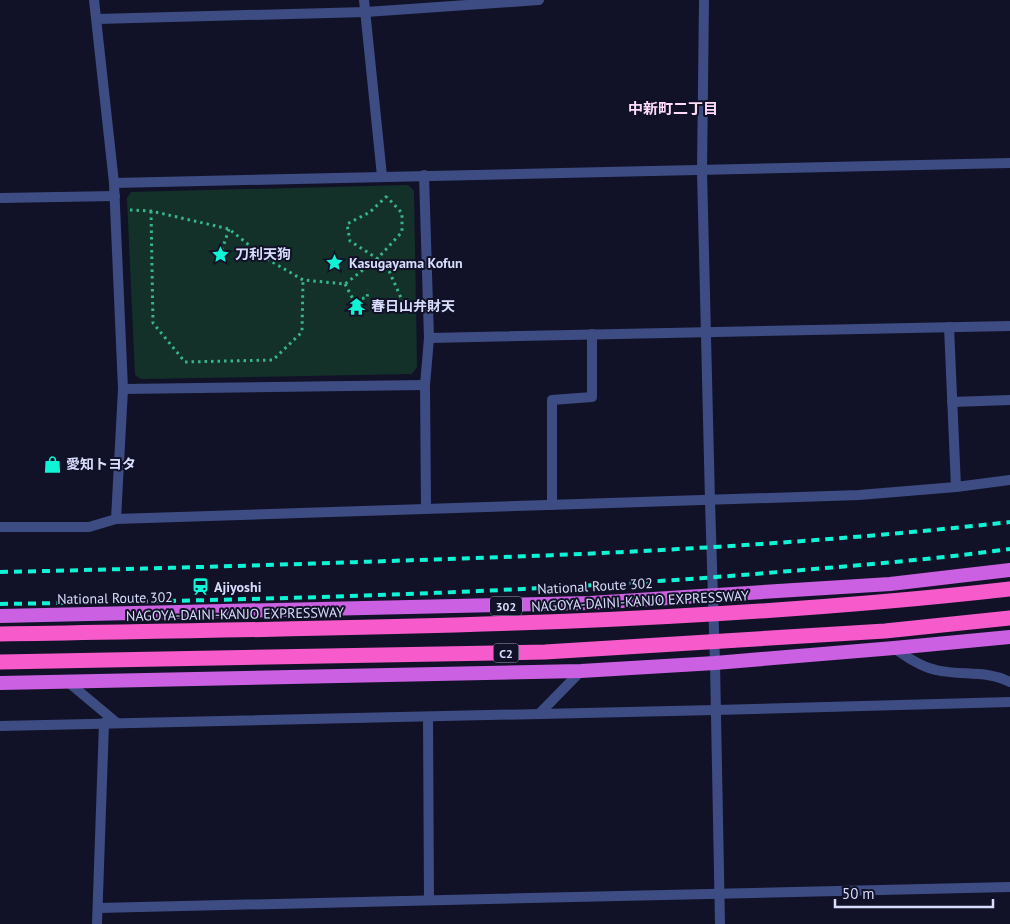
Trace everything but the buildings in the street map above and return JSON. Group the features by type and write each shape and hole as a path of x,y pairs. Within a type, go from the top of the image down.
{"highway":[{"name":"National Route 302","path":"0,616 488,606 712,596 890,584 1010,570"},
{"name":"NAGOYA-DAINI-KANJO EXPRESSWAY","path":"0,634 442,626 603,621 790,609 1010,589"},
{"name":"C2","path":"0,662 545,652 876,632 1010,618"},
{"path":"0,683 581,671 715,663 1010,637"}],"street":[{"path":"94,0 115,196 123,389 116,519"},
{"path":"364,0 382,176"},
{"path":"97,19 366,12 539,0"},
{"path":"704,0 702,171 720,924"},
{"path":"114,183 1010,163"},
{"path":"424,175 429,338 425,385 426,508"},
{"path":"0,198 115,196"},
{"path":"429,338 1010,326"},
{"path":"949,327 956,488"},
{"path":"552,505 552,400 592,398 592,334"},
{"path":"123,389 425,385"},
{"path":"952,402 1010,400"},
{"path":"0,527 88,527 116,519 859,495 956,488 1010,480"},
{"path":"894,648 934,670 987,674 1010,682"},
{"path":"539,714 581,671"},
{"path":"68,682 117,723"},
{"path":"0,726 1010,702"},
{"path":"428,717 429,900"},
{"path":"97,924 104,723"},
{"path":"98,908 1010,887"}],"path":[{"path":"127,210 152,211 229,229 264,257 302,280 345,284 377,259 402,232 402,213 387,197 387,191"},
{"path":"387,197 370,212 347,224 350,240 386,264 406,309 416,310"},
{"path":"152,211 153,324 185,362 273,360 302,332 302,280"},
{"path":"222,250 229,229"},
{"path":"345,284 353,300 367,298 368,290"}],"green space":[{"path":"408,185 414,191 417,367 412,374 141,379 135,375 127,198 131,192"}],"railway":[{"path":"0,572 313,564 640,551 788,542 1010,522"},
{"path":"0,604 288,598 576,586 828,568 1010,549"}],"place":[{"name":"刀利天狗","path":"221,254"},
{"name":"Kasugayama Kofun","path":"335,263"},
{"name":"春日山弁財天","path":"357,306"},
{"name":"愛知トヨタ","path":"52,464"},
{"name":"Ajiyoshi","path":"200,587"}],"district":[{"name":"中新町二丁目","path":"673,108"}]}
